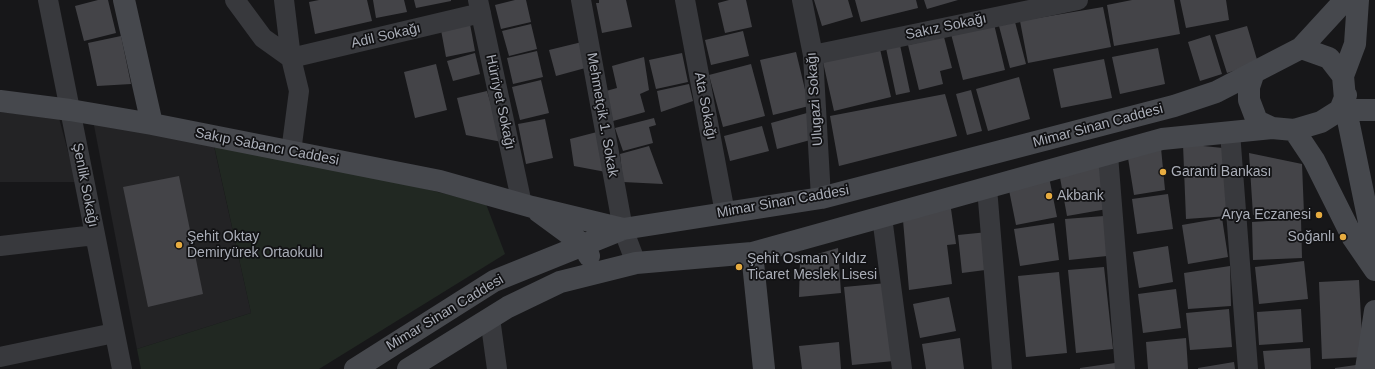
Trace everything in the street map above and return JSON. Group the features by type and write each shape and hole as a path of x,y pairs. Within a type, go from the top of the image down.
{"main road":[{"path":"124,0 152,124"},
{"path":"1345,0 1301,48 1254,72 1249,87 1249,100 1257,121 1272,128 1294,130 1321,122 1340,110 1345,94 1355,44 1358,0"},
{"path":"1301,48 1329,58 1345,94 1375,251"},
{"name":"Mimar Sinan Caddesi","path":"355,369 494,281 623,229 821,198 1174,106 1216,92 1254,72"},
{"path":"1345,94 1375,110"},
{"name":"Sakıp Sabancı Caddesi","path":"0,101 70,110 152,124 440,180 527,205 623,229"},
{"name":"Mimar Sinan Caddesi","path":"408,369 508,306 560,282 636,263 752,253 1162,139 1272,128"},
{"path":"1294,130 1314,160 1353,238 1375,270"},
{"path":"527,205 584,245 597,273"},
{"path":"752,253 764,369"},
{"path":"1366,369 1375,311"}],"street":[{"name":"Şenlik Sokağı","path":"48,0 122,369"},
{"path":"235,0 263,38 291,58"},
{"path":"284,0 291,58 299,91 291,152"},
{"name":"Mehmetçik 1. Sokak","path":"581,0 623,229 636,263"},
{"name":"Ata Sokağı","path":"685,0 725,213"},
{"name":"Ulugazi Sokağı","path":"802,0 813,55 821,198"},
{"name":"Sakız Sokağı","path":"813,55 1078,0"},
{"name":"Adil Sokağı","path":"291,58 480,7"},
{"name":"Hürriyet Sokağı","path":"480,7 527,205"},
{"path":"1230,132 1248,369"},
{"path":"1108,155 1125,369"},
{"path":"987,188 1002,369"},
{"path":"882,217 902,369"},
{"path":"0,246 95,235"},
{"path":"490,318 497,369"},
{"path":"0,357 114,333"}],"shaded area":[{"path":"0,112 59,118 76,182 0,182"},
{"path":"93,120 213,142 251,313 137,349"},
{"path":"212,136 486,204 505,254 319,369 141,369 137,349 251,313"}],"building":[{"path":"98,0 108,0 116,33 84,41 75,6"},
{"path":"319,0 367,0 372,21 315,34 309,2"},
{"path":"373,0 404,0 407,12 376,18"},
{"path":"414,0 451,0 451,1 416,8"},
{"path":"515,0 526,0 531,22 501,29 495,5"},
{"path":"599,0 626,0 632,27 602,33 596,3 599,3"},
{"path":"729,0 746,0 752,27 725,33 718,3"},
{"path":"814,0 848,0 853,17 822,26"},
{"path":"855,0 916,0 918,8 861,22"},
{"path":"924,0 958,0 927,9"},
{"path":"1132,0 1174,0 1180,34 1114,46 1107,5"},
{"path":"1180,0 1226,0 1229,20 1186,28"},
{"path":"1103,7 1111,47 1028,63 1020,21"},
{"path":"1015,22 1026,64 1010,68 999,26"},
{"path":"470,24 475,51 446,57 441,30"},
{"path":"531,24 537,49 509,56 502,31"},
{"path":"994,24 1005,70 963,80 951,34"},
{"path":"1247,26 1258,63 1227,73 1215,35"},
{"path":"743,31 749,56 711,65 705,40"},
{"path":"1210,35 1222,74 1200,81 1188,42"},
{"path":"121,36 131,84 97,86 88,43"},
{"path":"944,37 952,68 940,71 943,84 919,90 908,45"},
{"path":"582,42 589,67 556,76 549,50"},
{"path":"900,45 910,92 896,95 886,48"},
{"path":"1158,48 1165,84 1120,94 1112,57"},
{"path":"880,49 891,97 834,111 823,62"},
{"path":"537,51 543,77 513,84 507,58"},
{"path":"796,52 809,106 773,115 760,60"},
{"path":"475,53 480,74 453,81 447,61"},
{"path":"682,53 688,82 656,89 649,60"},
{"path":"644,57 649,90 640,94 645,112 613,121 606,91 617,88 612,66"},
{"path":"1104,59 1112,98 1061,108 1053,69"},
{"path":"436,64 447,110 415,118 404,72"},
{"path":"751,64 765,116 723,127 709,75"},
{"path":"1019,77 1030,119 988,131 976,89"},
{"path":"541,80 549,113 520,120 512,87"},
{"path":"689,84 693,101 661,112 657,91"},
{"path":"971,90 982,131 967,135 956,94"},
{"path":"487,91 502,142 466,135 457,98"},
{"path":"945,94 957,136 839,166 830,116"},
{"path":"807,113 814,139 777,149 771,123"},
{"path":"654,118 656,125 649,127 653,143 623,151 615,128"},
{"path":"545,119 553,158 526,164 518,124"},
{"path":"762,126 769,151 730,161 724,136"},
{"path":"597,132 606,172 574,166 570,139"},
{"path":"1183,144 1223,148 1228,216 1186,219"},
{"path":"649,146 663,184 623,182 620,154"},
{"path":"1161,148 1165,190 1134,195 1128,158"},
{"path":"1249,153 1302,164 1304,214 1253,215"},
{"path":"1099,164 1107,209 1067,216 1059,172"},
{"name":"Şehit Oktay Demiryürek Ortaokulu","path":"179,176 203,294 148,307 123,187"},
{"path":"1049,177 1057,217 1016,225 1008,185"},
{"path":"1168,194 1173,229 1137,234 1132,199"},
{"path":"950,202 956,244 947,245 952,284 909,290 903,220"},
{"path":"1104,216 1107,256 1069,260 1065,219"},
{"path":"1222,218 1228,257 1188,264 1182,225"},
{"path":"1301,219 1302,258 1253,260 1252,222"},
{"path":"1054,223 1059,260 1020,266 1014,229"},
{"path":"988,232 993,269 962,273 958,235"},
{"path":"1168,246 1173,282 1139,288 1133,252"},
{"path":"838,248 841,293 799,297 800,259"},
{"path":"1304,261 1308,299 1259,304 1255,267"},
{"path":"1230,266 1231,306 1188,309 1184,273"},
{"path":"1104,267 1113,349 1076,353 1068,270"},
{"path":"1059,272 1067,353 1026,357 1018,276"},
{"path":"1359,280 1363,357 1322,359 1319,282"},
{"path":"887,283 894,361 852,365 844,287"},
{"path":"1176,289 1181,328 1143,333 1138,294"},
{"path":"949,297 956,331 920,338 913,304"},
{"path":"1229,309 1232,347 1190,350 1186,313"},
{"path":"1301,309 1303,342 1259,345 1257,312"},
{"path":"960,338 964,369 926,369 922,344"},
{"path":"1186,338 1188,369 1148,369 1146,342"},
{"path":"839,342 841,369 802,369 799,346"},
{"path":"1310,348 1311,369 1265,369 1263,351"},
{"path":"1234,362 1235,369 1198,369 1198,368"},
{"path":"1115,363 1115,369 1080,369 1080,368"},
{"path":"1363,364 1362,369 1335,369 1335,368"}],"place":[{"name":"Garanti Bankası","path":"1163,172"},
{"name":"Akbank","path":"1049,196"},
{"name":"Arya Eczanesi","path":"1319,215"},
{"name":"Soğanlı","path":"1343,237"},
{"name":"Şehit Oktay Demiryürek Ortaokulu","path":"179,245"},
{"name":"Şehit Osman Yıldız Ticaret Meslek Lisesi","path":"739,267"}]}
